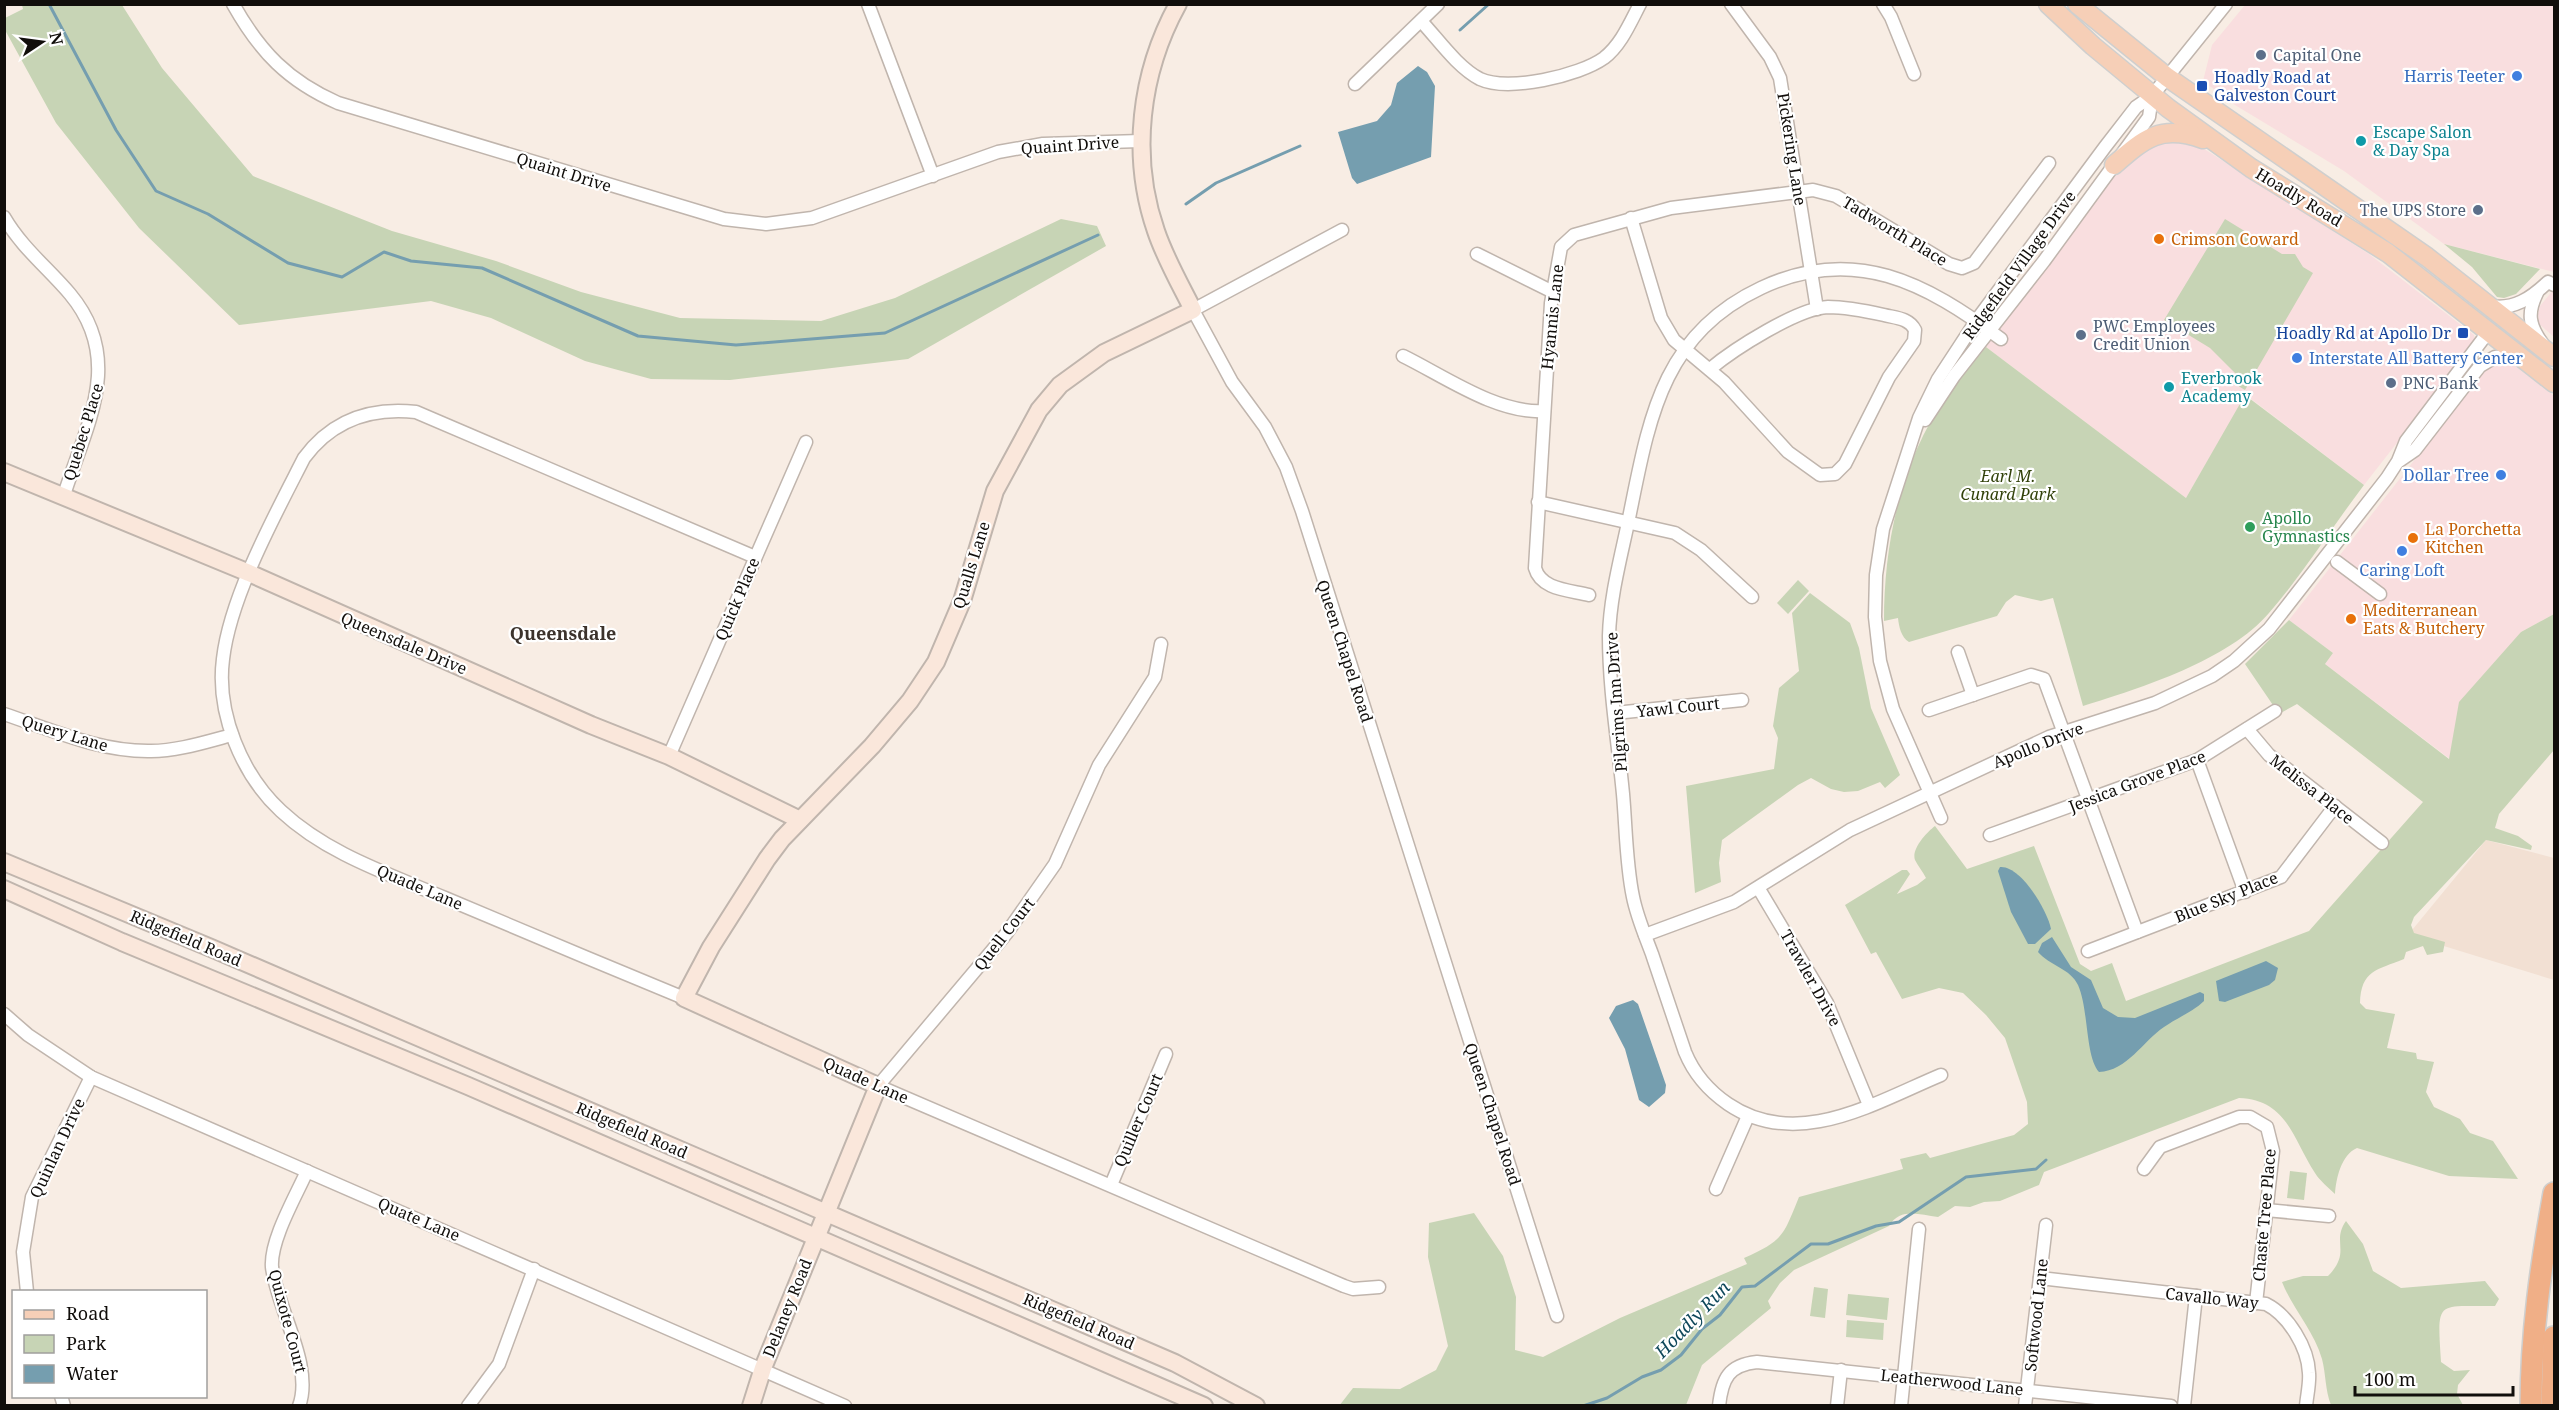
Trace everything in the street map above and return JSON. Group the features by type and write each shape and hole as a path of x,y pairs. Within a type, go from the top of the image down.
{"highway":[{"path":"2531,1406 2532,1347 2538,1288 2554,1193"},
{"path":"2552,1406 2554,1337"}],"main road":[{"name":"Queen Chapel Road","path":"1178,4 1154,61 1143,111 1140,141 1145,188 1156,231 1193,310"},
{"name":"Hoadly Road","path":"2048,4 2152,96 2219,145 2388,253 2554,383"},
{"name":"Hoadly Road","path":"2077,4 2167,77 2395,235 2552,356"},
{"path":"2152,96 2178,99 2275,169 2371,226 2395,235"},
{"path":"2114,165 2141,141 2161,133 2183,133 2219,145"},
{"name":"Qualls Lane","path":"684,999 744,892 782,839 873,746 910,701 936,662 962,601 995,490 1039,410 1060,386 1104,353 1193,310"},
{"path":"2489,332 2512,326"},
{"name":"Queensdale Drive","path":"4,472 249,573 346,618 669,756 800,820"},
{"name":"Ridgefield Road","path":"4,862 211,948 1184,1366 1256,1406"},
{"name":"Ridgefield Road","path":"4,889 817,1237 1204,1406"},
{"name":"Quade Lane","path":"684,999 878,1086"},
{"name":"Quell Court","path":"827,1213 878,1086"},
{"name":"Delaney Road","path":"751,1406 763,1368 827,1213"}],"street":[{"name":"Quaint Drive","path":"234,4 249,31 274,62 325,97 743,224 766,224 812,218 1023,147 1140,141"},
{"path":"868,4 933,176"},
{"path":"1354,84 1438,4"},
{"path":"1421,21 1473,74 1494,84 1519,86 1587,67 1604,58 1623,36 1640,4"},
{"name":"Pickering Lane","path":"1731,4 1770,57 1780,78 1817,309"},
{"path":"1883,4 1891,17 1914,74"},
{"name":"Ridgefield Village Drive","path":"1941,818 1893,709 1876,632 1875,582 1880,543 1892,495 1930,393 1976,321 2136,107 2152,96 2226,4"},
{"name":"Ridgefield Village Drive","path":"1908,450 1938,399 2149,117 2152,96"},
{"name":"Tadworth Place","path":"1798,192 1813,190 1836,196 1949,264 1962,268 1974,263 2049,163"},
{"name":"Hyannis Lane","path":"1589,595 1548,584 1537,575 1544,411 1553,292 1558,257 1567,240 1631,218 1671,208 1798,192"},
{"name":"Quebec Place","path":"4,218 31,255 80,307 95,339 100,357 97,394 63,498"},
{"path":"1631,218 1666,330 1683,350 1710,369 1803,465 1820,475 1835,474 1845,464 1889,377 1914,341 1915,330 1907,320 1875,313 1828,307 1817,309 1802,313 1737,348 1710,369"},
{"name":"Qualls Lane","path":"1193,310 1342,230"},
{"path":"1477,254 1553,292"},
{"name":"Pilgrims Inn Drive","path":"1941,1075 1869,1105 1821,1121 1799,1125 1774,1124 1748,1116 1716,1095 1704,1084 1688,1062 1632,893 1615,713 1610,623 1628,522 1653,410 1661,389 1683,350 1698,331 1726,307 1770,283 1811,272 1862,271 1906,281 1944,298 2001,339"},
{"path":"2485,306 2509,308 2538,292 2548,282 2554,285"},
{"path":"2538,292 2531,307 2530,321 2536,335 2552,356"},
{"name":"Queen Chapel Road","path":"1193,310 1232,382 1265,427 1286,467 1302,511 1557,1316"},
{"name":"Apollo Drive","path":"1645,934 1720,908 1759,889 1833,839 1929,793 2062,732 2155,703 2193,687 2234,661 2269,629 2398,461 2406,441 2489,332"},
{"path":"1403,356 1503,406 1530,412 1544,411"},
{"name":"Apollo Drive","path":"2398,461 2415,450 2480,366 2498,356 2518,357"},
{"name":"Quade Lane","path":"684,999 358,861 325,844 279,810 261,788 232,735 225,706 222,661 232,613 291,484 314,445 349,419 367,413 397,410 416,412 755,556"},
{"name":"Quick Place","path":"669,756 806,442"},
{"path":"1539,502 1675,533 1689,540 1752,597"},
{"path":"2337,562 2379,594"},
{"name":"Quell Court","path":"878,1086 1006,934 1055,864 1100,765 1155,677 1161,644"},
{"path":"1959,652 1973,695"},
{"path":"1929,710 2031,675 2039,676 2048,687 2062,732 2137,932"},
{"name":"Yawl Court","path":"1615,713 1742,700"},
{"name":"Jessica Grove Place","path":"1990,835 2197,760 2275,711"},
{"name":"Query Lane","path":"4,714 94,744 133,751 181,748 232,735"},
{"name":"Melissa Place","path":"2247,729 2269,755 2382,843"},
{"path":"2197,760 2245,892"},
{"name":"Blue Sky Place","path":"2088,951 2284,875 2336,806"},
{"name":"Trawler Drive","path":"1759,889 1827,1003 1869,1105"},
{"name":"Quate Lane","path":"4,1014 28,1035 91,1077 763,1368 845,1406"},
{"name":"Quiller Court","path":"1111,1185 1166,1054"},
{"name":"Quinlan Drive","path":"27,1290 22,1252 32,1197 91,1077"},
{"name":"Quade Lane","path":"878,1086 1344,1286 1353,1289 1379,1287"},
{"path":"1716,1189 1748,1116"},
{"name":"Chaste Tree Place","path":"2144,1169 2160,1147 2240,1117 2250,1117 2267,1127 2273,1151 2256,1303"},
{"name":"Quixote Court","path":"299,1406 304,1392 303,1374 283,1314 272,1264 277,1239 306,1171"},
{"path":"2266,1210 2329,1216"},
{"name":"Softwood Lane","path":"2025,1406 2046,1225"},
{"path":"1901,1406 1919,1229"},
{"path":"468,1406 500,1364 534,1269"},
{"name":"Cavallo Way","path":"2040,1278 2266,1304 2281,1312 2306,1354 2309,1373 2306,1406"},
{"path":"2184,1406 2196,1296"},
{"name":"Leatherwood Lane","path":"1719,1406 1721,1390 1727,1376 1736,1366 1747,1363 1841,1370 2171,1406"},
{"path":"1837,1406 1841,1370"}],"shaded area":[{"path":"2245,5 2554,5 2554,272 2444,244 2344,171 2235,105 2203,81 2212,45"},
{"path":"2157,137 2198,145 2369,254 2474,335 2475,343 2364,485 2246,395 2186,498 1986,347 2131,155"},
{"path":"2554,289 2554,337 2539,324 2538,314 2540,306"},
{"path":"2500,360 2510,362 2554,396 2554,614 2521,632 2450,759 2325,664 2333,653 2289,620 2489,365"},
{"path":"2486,840 2554,858 2554,980 2408,935"}],"green space":[{"path":"22,5 122,5 162,68 253,176 392,231 496,261 581,292 680,318 821,321 895,298 1061,219 1097,226 1106,246 908,359 730,380 651,379 585,361 491,318 431,301 239,325 139,228 56,123 5,30 5,18 23,9"},
{"path":"2225,219 2282,254 2295,254 2303,267 2313,273 2245,390 2235,384 2237,375 2210,348 2164,320"},
{"path":"2444,244 2540,269 2516,294 2504,298 2497,297 2472,267"},
{"name":"Earl M. Cunard Park","path":"1986,347 2186,498 2245,395 2364,485 2294,582 2252,630 2231,645 2183,670 2083,706 2053,598 2041,601 2015,595 2006,602 1997,616 1909,642 1902,635 1898,618 1884,621 1887,561 1898,503 1907,474 1932,419 1948,394"},
{"path":"1798,580 1809,591 1788,614 1777,603"},
{"path":"1810,593 1850,623 1859,648 1871,708 1900,775 1885,788 1880,782 1858,791 1844,792 1831,789 1811,778 1798,785 1722,840 1719,863 1721,882 1695,893 1686,786 1774,769 1778,738 1773,726 1779,688 1799,671 1792,613"},
{"path":"2554,614 2554,750 2499,814 2495,828 2518,836 2532,846 2531,850 2486,840 2414,917 2411,925 2414,933 2445,942 2443,952 2427,955 2423,946 2406,952 2404,959 2378,969 2367,977 2361,992 2360,1003 2366,1009 2395,1014 2387,1048 2416,1053 2417,1059 2434,1062 2426,1092 2434,1107 2460,1119 2470,1133 2493,1141 2518,1179 2449,1176 2357,1148 2343,1162 2335,1194 2317,1176 2294,1135 2279,1114 2255,1100 2239,1098 2044,1172 2039,1185 2000,1201 1984,1202 1970,1207 1955,1206 1938,1217 1917,1214 1899,1216 1889,1226 1794,1270 1780,1283 1768,1301 1771,1308 1702,1365 1686,1405 1339,1406 1353,1388 1400,1389 1436,1370 1448,1346 1428,1257 1429,1223 1474,1213 1503,1256 1516,1297 1515,1350 1543,1357 1620,1318 1747,1264 1744,1258 1767,1246 1781,1235 1799,1197 1903,1169 1900,1159 1926,1153 1930,1158 2014,1135 2028,1124 2027,1102 2005,1038 1986,1015 1963,993 1939,988 1902,999 1876,952 1871,954 1845,905 1902,870 1907,870 1910,874 1897,894 1926,878 1914,856 1921,841 1935,826 1967,869 2034,846 2080,964 2091,971 2112,963 2126,1001 2309,931 2423,802 2297,704 2279,714 2245,664 2289,620 2333,653 2325,664 2449,759 2459,702 2521,632"},
{"path":"2290,1171 2307,1173 2304,1200 2287,1198"},
{"path":"2346,1221 2363,1244 2373,1271 2401,1288 2485,1281 2499,1299 2495,1306 2451,1307 2444,1310 2441,1316 2439,1326 2441,1362 2454,1371 2470,1370 2458,1385 2457,1394 2463,1405 2331,1405 2318,1349 2282,1282 2303,1276 2328,1276 2339,1260 2340,1235"},
{"path":"1814,1287 1828,1289 1825,1318 1810,1316"},
{"path":"1848,1294 1889,1298 1887,1320 1846,1315"},
{"path":"1847,1320 1884,1323 1883,1340 1846,1337"}],"water":[{"path":"1418,66 1427,72 1435,86 1431,157 1357,184 1352,178 1338,132 1377,121 1391,105 1397,83"},
{"path":"2000,867 2008,868 2025,881 2045,912 2051,929 2035,944 2028,944 2011,912 1998,871"},
{"path":"2052,937 2071,967 2091,980 2103,1008 2118,1017 2135,1018 2200,992 2204,994 2204,1001 2156,1033 2118,1067 2099,1072 2091,1055 2084,1007 2078,985 2070,975 2038,952 2042,943"},
{"path":"2266,961 2278,968 2275,980 2269,985 2225,1002 2219,1001 2216,981"},
{"path":"1633,1000 1638,1004 1666,1085 1665,1093 1649,1107 1639,1100 1625,1049 1609,1018 1616,1006"}],"waterway":[{"path":"49,4 116,130 156,191 208,214 288,263 342,277 384,252 411,261 482,268 638,336 736,345 885,333 1098,235"},
{"path":"1460,30 1489,4"},
{"path":"1186,204 1216,183 1300,146"},
{"name":"Hoadly Run","path":"1583,1406 1607,1398 1642,1377 1661,1370 1681,1355 1702,1329 1720,1315 1742,1287 1755,1286 1811,1244 1828,1244 1876,1226 1899,1222 1966,1177 2036,1169 2046,1160"}],"place":[{"name":"Capital One","path":"2261,55"},
{"name":"Harris Teeter","path":"2517,76"},
{"name":"Hoadly Road at Galveston Court","path":"2202,86"},
{"name":"Escape Salon & Day Spa","path":"2361,141"},
{"name":"The UPS Store","path":"2478,210"},
{"name":"Crimson Coward","path":"2159,239"},
{"name":"Hoadly Rd at Apollo Dr","path":"2463,333"},
{"name":"PWC Employees Credit Union","path":"2081,335"},
{"name":"Interstate All Battery Center","path":"2297,358"},
{"name":"PNC Bank","path":"2391,383"},
{"name":"Everbrook Academy","path":"2169,387"},
{"name":"Dollar Tree","path":"2501,475"},
{"name":"Apollo Gymnastics","path":"2250,527"},
{"name":"La Porchetta Kitchen","path":"2413,538"},
{"name":"Caring Loft","path":"2402,551"},
{"name":"Mediterranean Eats & Butchery","path":"2351,619"}],"district":[{"name":"Queensdale","path":"563,633"}]}
